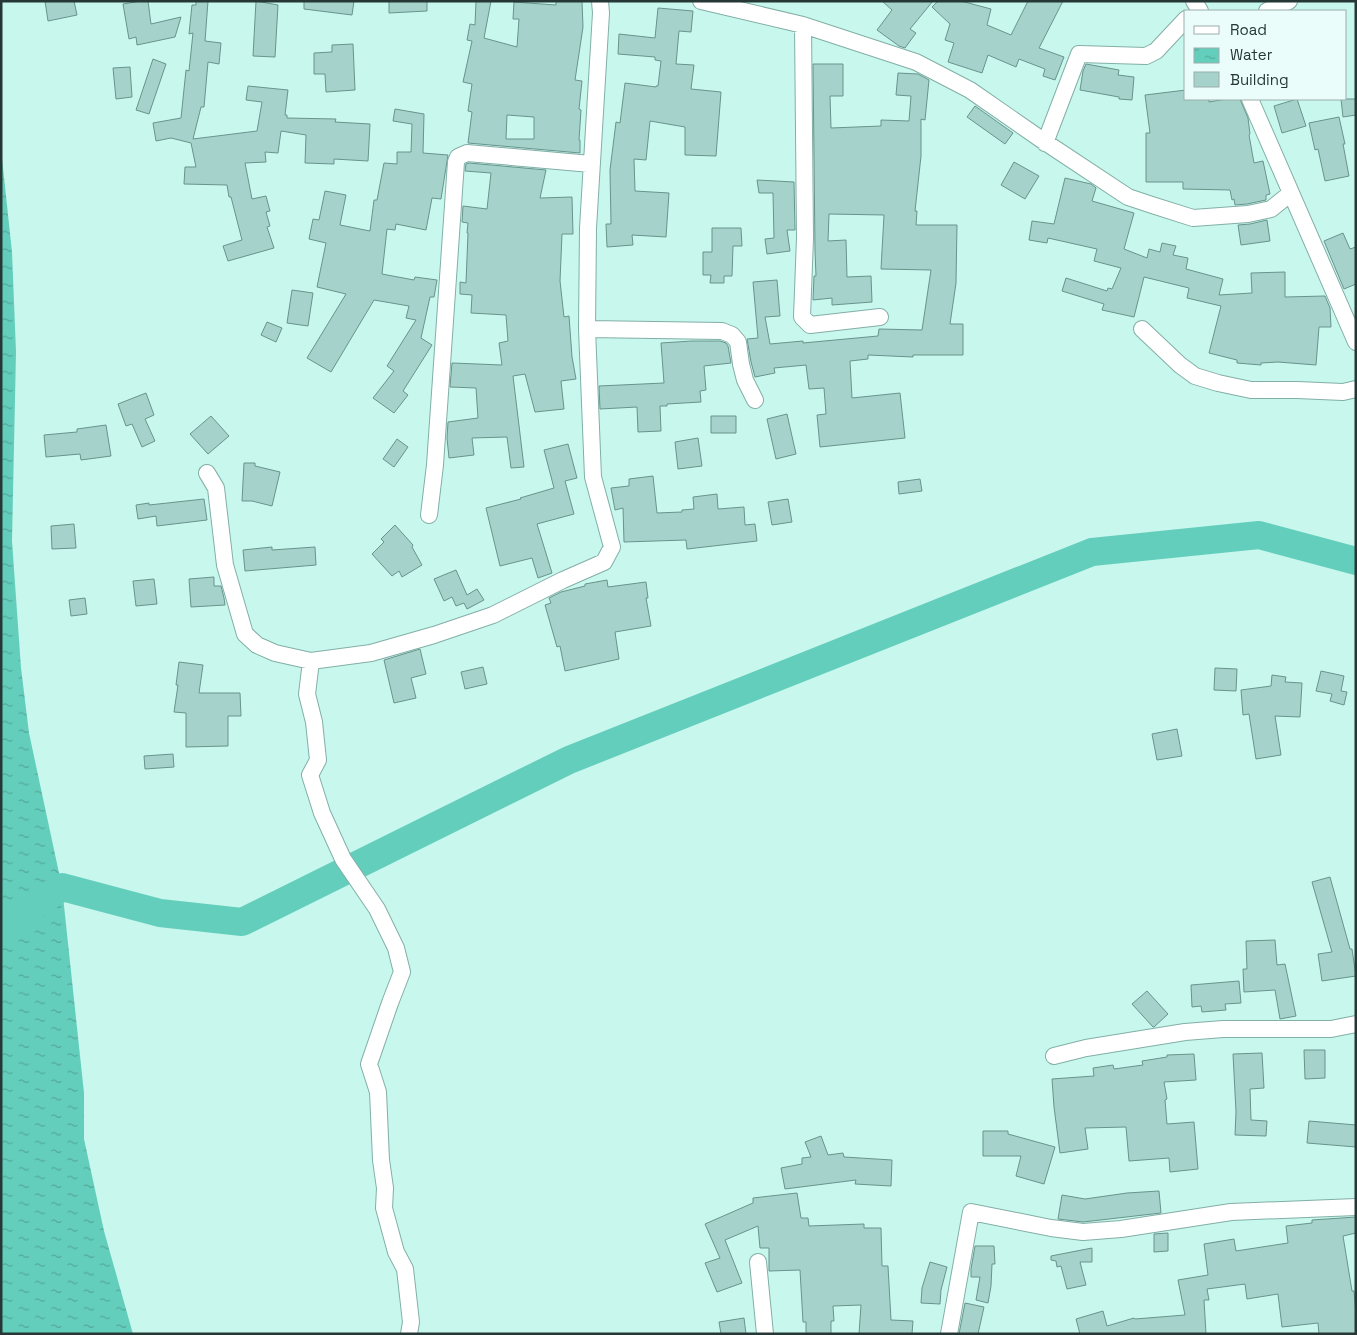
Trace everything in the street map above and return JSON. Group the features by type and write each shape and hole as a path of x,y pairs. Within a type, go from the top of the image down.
{"street":[{"path":"207,472 216,488 225,565 245,634 256,645 275,653 311,661 370,653 434,635 493,615 604,562 612,547 593,477 587,329 588,228 601,13 600,1"},
{"path":"701,1 803,25 916,62 970,90 1045,143 1128,197 1193,218 1248,214 1271,209 1291,193"},
{"path":"1269,10 1289,1"},
{"path":"1045,143 1079,54 1146,56 1156,51 1184,21"},
{"path":"803,25 805,238 802,317 810,325 880,317"},
{"path":"1250,100 1356,342"},
{"path":"429,515 435,465 456,162 458,158 467,153 592,164"},
{"path":"587,329 722,331 732,335 738,342 745,380 755,400"},
{"path":"1142,329 1180,365 1195,376 1218,384 1251,390 1343,392 1356,389"},
{"path":"311,661 307,694 314,722 318,760 310,775 322,813 343,859 377,909 396,948 402,972 369,1064 378,1092 384,1208 396,1252 405,1269 412,1322 409,1334"},
{"path":"1054,1056 1185,1032 1223,1029 1331,1029 1356,1024"},
{"path":"949,1334 971,1212 1051,1228 1083,1232 1121,1229 1231,1212 1356,1207"},
{"path":"758,1262 765,1334"}],"water":[{"path":"1,149 12,252 16,352 12,541 21,668 29,733 62,887 84,1093 84,1139 104,1231 133,1334 1,1334"}],"building":[{"path":"45,1 74,1 77,15 48,21"},
{"path":"148,1 151,24 181,17 175,37 137,45 136,37 129,39 123,4"},
{"path":"196,1 208,1 205,41 221,43 219,64 208,62 204,107 201,107 193,139 257,131 262,102 246,100 248,86 288,90 285,115 287,115 287,118 336,119 335,122 370,124 368,161 334,159 334,164 305,163 306,135 281,131 278,153 265,152 266,162 245,163 252,199 266,196 270,211 266,212 270,226 267,227 274,248 228,261 223,246 242,240 227,185 184,184 185,167 196,167 191,143 171,138 156,141 153,123 181,118 186,70 189,71 193,33 189,34 192,5 196,5"},
{"path":"256,1 278,5 275,57 253,56"},
{"path":"304,1 354,1 352,15 304,9"},
{"path":"389,1 427,1 427,11 389,13"},
{"path":"476,1 491,1 484,38 517,47 519,19 513,19 514,2 556,5 556,1 582,1 583,27 575,80 582,81 579,109 581,110 580,153 468,143 472,112 468,111 472,84 463,82 472,41 467,40 470,24 475,25","holes":["507,115 534,117 534,139 506,139"]},
{"path":"882,1 933,1 910,29 916,33 905,48 899,46 877,30 892,10"},
{"path":"938,1 961,1 991,9 987,25 1011,35 1028,1 1063,1 1039,48 1064,57 1055,80 1043,76 1045,69 1019,59 1016,67 988,55 982,73 948,62 954,43 945,40 950,24 932,7"},
{"path":"658,8 693,11 691,32 679,31 676,64 694,65 691,89 721,92 716,156 685,155 685,127 650,121 646,160 634,159 635,191 669,193 666,237 632,235 633,245 607,247 606,224 611,224 610,170 616,122 620,123 625,83 658,86 661,61 655,60 655,57 618,54 619,34 655,38"},
{"path":"353,44 355,90 326,92 325,74 314,74 314,53 332,52 332,45"},
{"path":"153,59 166,64 149,114 136,110"},
{"path":"813,64 843,64 843,96 830,96 831,128 881,126 881,120 909,121 911,96 896,95 898,73 918,74 929,80 925,120 921,119 921,156 915,211 917,211 916,225 957,225 956,283 950,324 963,324 963,355 913,355 913,357 868,355 868,359 850,361 852,398 900,393 905,438 820,447 817,415 826,414 824,388 809,389 806,365 774,368 775,373 755,377 751,362 747,339 758,338 753,282 777,280 780,316 765,317 770,344 878,336 879,329 922,330 931,270 881,269 884,215 829,214 828,241 846,240 847,277 871,276 872,302 832,305 832,298 813,300 814,276 816,276"},
{"path":"1086,64 1119,70 1118,75 1134,77 1132,100 1080,90"},
{"path":"130,67 132,97 116,99 113,68"},
{"path":"1184,90 1184,100 1209,100 1209,102 1240,100 1248,118 1254,163 1263,161 1270,194 1266,195 1266,200 1235,205 1230,190 1183,189 1183,182 1146,182 1146,133 1150,133 1145,95"},
{"path":"1356,99 1356,115 1343,117 1341,100"},
{"path":"1297,100 1306,126 1282,133 1274,106"},
{"path":"975,106 1013,133 1005,144 967,117"},
{"path":"395,109 424,114 423,153 448,155 441,199 432,198 426,230 396,224 395,230 387,229 382,274 414,280 415,277 437,280 434,297 430,297 421,338 432,345 403,391 408,395 394,413 373,398 394,371 387,366 416,320 406,318 409,306 374,300 331,372 307,358 346,294 317,287 326,243 309,239 313,219 319,220 325,191 346,195 340,225 370,231 374,200 377,200 384,163 397,164 397,152 411,152 412,124 393,121"},
{"path":"1339,117 1349,176 1325,181 1318,149 1315,150 1309,123"},
{"path":"1014,162 1039,176 1025,199 1001,185"},
{"path":"466,164 546,170 540,198 572,197 573,234 562,234 560,281 564,317 569,316 572,357 576,379 561,381 564,409 535,412 525,374 513,376 524,467 511,468 507,437 472,438 474,455 449,458 448,422 478,418 476,388 450,387 452,363 502,365 499,343 508,341 506,315 471,313 472,295 460,294 460,282 466,283 468,233 468,223 462,222 463,206 487,209 491,173 465,171"},
{"path":"1065,178 1091,184 1096,188 1092,201 1134,213 1124,249 1147,258 1149,249 1160,252 1162,243 1176,246 1173,255 1188,258 1186,269 1223,279 1219,295 1252,293 1251,273 1285,272 1285,297 1325,296 1330,308 1331,327 1319,327 1316,365 1278,362 1261,363 1261,365 1237,363 1237,360 1209,353 1221,306 1187,298 1189,288 1144,277 1134,317 1102,310 1104,304 1062,291 1066,278 1107,291 1108,288 1112,289 1121,268 1094,261 1097,249 1048,238 1047,243 1029,240 1032,221 1054,224"},
{"path":"757,180 794,182 795,230 787,230 790,251 767,254 765,239 774,238 773,193 759,193"},
{"path":"1267,220 1270,241 1241,245 1238,225"},
{"path":"712,228 741,228 742,246 733,246 732,276 724,276 724,283 710,283 711,275 703,275 703,252 712,252"},
{"path":"1343,233 1350,249 1356,247 1356,284 1344,289 1324,241"},
{"path":"292,290 313,293 308,326 287,323"},
{"path":"267,322 282,328 276,342 261,335"},
{"path":"720,341 726,343 731,363 704,366 706,390 700,391 701,402 660,406 661,431 638,432 637,407 600,409 599,386 664,383 661,343"},
{"path":"146,393 154,415 145,419 155,441 142,447 132,424 126,426 118,404"},
{"path":"787,414 796,454 776,459 767,419"},
{"path":"211,416 229,436 208,454 190,434"},
{"path":"711,416 736,416 736,433 711,433"},
{"path":"106,425 111,456 81,460 80,454 46,457 44,435 77,432 77,429"},
{"path":"698,438 702,466 678,469 675,442"},
{"path":"397,439 408,447 394,467 383,459"},
{"path":"568,444 577,478 565,481 574,514 537,524 552,573 538,578 532,558 500,566 486,508 554,488 544,450"},
{"path":"244,463 255,463 255,466 280,472 272,506 252,501 242,501"},
{"path":"653,476 657,513 682,512 682,510 694,509 693,497 717,494 718,509 744,507 745,525 755,524 757,541 687,549 686,540 624,542 623,508 615,510 611,488 629,486 629,479"},
{"path":"920,479 922,491 899,494 898,482"},
{"path":"204,499 207,520 157,526 156,516 138,519 136,505"},
{"path":"788,499 792,522 772,525 768,502"},
{"path":"74,524 76,548 52,549 51,526"},
{"path":"395,525 413,545 412,547 422,565 402,577 399,571 392,576 372,554 384,542 381,539"},
{"path":"272,547 272,550 315,547 316,565 245,571 243,550"},
{"path":"456,570 467,595 477,589 484,600 467,609 464,603 456,606 452,597 444,601 434,579"},
{"path":"214,577 214,586 221,586 225,605 191,607 189,579"},
{"path":"154,579 157,604 136,606 133,581"},
{"path":"607,580 608,587 646,582 648,598 646,598 651,626 615,632 619,659 565,671 560,646 557,647 545,605 551,603 549,598 561,592 585,586 585,584"},
{"path":"85,598 87,614 71,616 69,600"},
{"path":"420,649 426,674 411,678 416,698 394,703 384,660"},
{"path":"179,662 203,665 199,693 240,693 241,716 228,716 228,746 186,747 186,713 174,712"},
{"path":"483,667 487,684 465,689 461,672"},
{"path":"1215,668 1237,669 1236,691 1214,690"},
{"path":"1321,671 1344,676 1341,691 1347,692 1344,705 1330,701 1332,694 1316,691"},
{"path":"1272,675 1286,677 1285,682 1302,683 1300,717 1275,716 1281,755 1256,759 1249,714 1243,715 1241,690 1271,686"},
{"path":"1177,729 1182,756 1157,760 1152,734"},
{"path":"173,754 174,767 145,769 144,756"},
{"path":"1330,877 1350,949 1352,949 1356,976 1322,981 1318,954 1332,952 1312,882"},
{"path":"1275,940 1277,965 1285,964 1296,1016 1280,1019 1275,990 1244,992 1243,969 1247,969 1246,941"},
{"path":"1239,981 1241,1003 1225,1004 1226,1010 1202,1012 1201,1006 1192,1007 1191,985"},
{"path":"1147,991 1168,1014 1154,1027 1132,1004"},
{"path":"1304,1050 1325,1050 1325,1078 1305,1079"},
{"path":"1262,1053 1264,1088 1250,1089 1251,1120 1267,1121 1266,1136 1235,1135 1236,1112 1233,1054"},
{"path":"1194,1054 1196,1080 1164,1082 1167,1099 1165,1100 1167,1124 1194,1122 1198,1169 1170,1172 1169,1158 1129,1161 1126,1127 1085,1128 1088,1149 1060,1153 1052,1079 1094,1076 1093,1068 1113,1065 1114,1069 1143,1065 1142,1061 1167,1057 1167,1055"},
{"path":"1309,1121 1356,1125 1356,1147 1307,1143"},
{"path":"983,1131 1008,1131 1008,1134 1055,1147 1044,1184 1016,1176 1021,1156 983,1156"},
{"path":"821,1136 828,1155 843,1153 844,1157 892,1160 891,1186 855,1184 856,1180 785,1189 781,1168 802,1164 802,1158 811,1157 805,1142"},
{"path":"1159,1191 1161,1213 1083,1222 1058,1219 1062,1195 1085,1199"},
{"path":"797,1193 801,1218 808,1218 809,1226 864,1224 864,1228 881,1228 882,1266 888,1266 891,1320 913,1321 912,1334 859,1334 861,1305 833,1306 834,1321 831,1321 831,1334 806,1334 806,1322 803,1322 800,1270 769,1271 769,1248 760,1248 758,1226 725,1240 742,1283 717,1292 705,1263 720,1258 705,1224 753,1203 753,1198"},
{"path":"1356,1217 1356,1233 1343,1236 1352,1291 1354,1291 1356,1334 1319,1334 1318,1323 1282,1327 1278,1294 1247,1299 1245,1284 1207,1289 1209,1300 1204,1300 1206,1334 1080,1334 1076,1319 1103,1311 1107,1326 1134,1318 1185,1315 1178,1280 1208,1275 1204,1244 1234,1239 1236,1251 1288,1243 1286,1226 1312,1223 1312,1220"},
{"path":"1168,1233 1168,1251 1154,1252 1154,1234"},
{"path":"975,1246 994,1246 995,1264 992,1264 988,1303 976,1300 980,1277 971,1277"},
{"path":"1092,1248 1092,1262 1080,1262 1086,1285 1067,1289 1061,1266 1057,1267 1056,1261 1051,1260 1051,1256"},
{"path":"930,1262 947,1267 941,1290 940,1304 921,1303 922,1288"},
{"path":"965,1303 984,1307 978,1334 959,1334"},
{"path":"744,1318 746,1334 721,1334 719,1322"}],"waterway":[{"path":"1,929 62,887 160,913 242,922 569,760 1092,552 1259,535 1356,561"}]}
